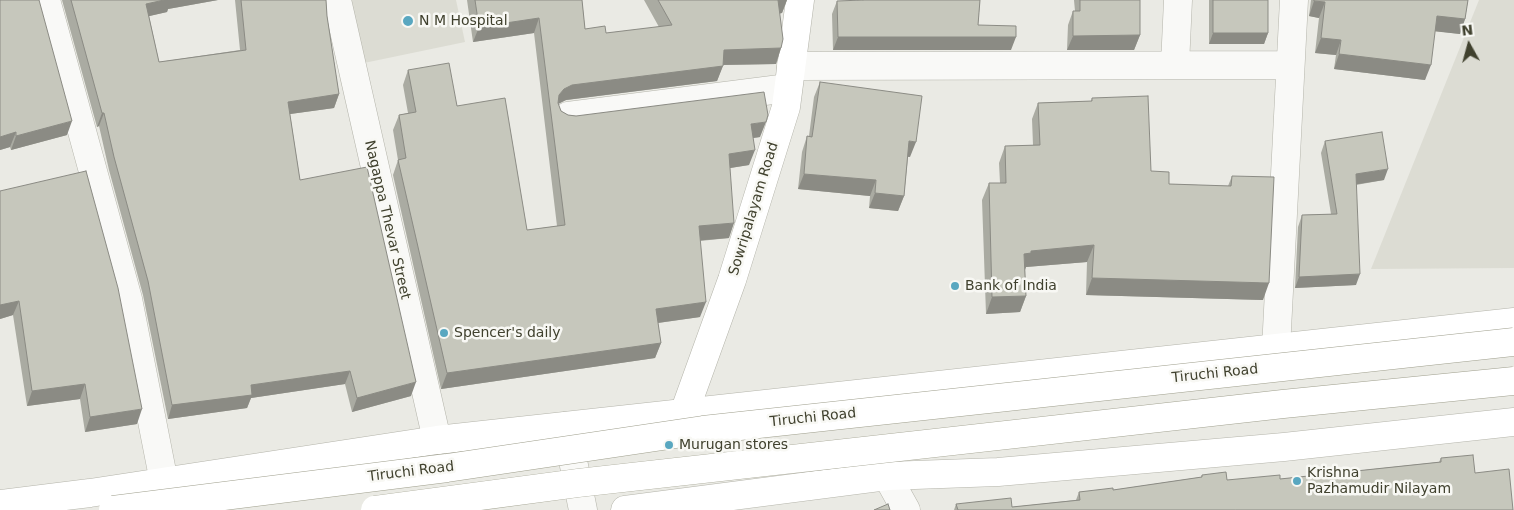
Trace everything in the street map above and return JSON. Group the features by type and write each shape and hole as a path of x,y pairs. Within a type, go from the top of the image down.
{"main road":[{"name":"Sowripalayam Road","path":"684,413 732,280 786,107 800,0"},
{"path":"0,504 164,482 437,440 1514,322"},
{"name":"Tiruchi Road","path":"113,510 447,468 703,430 1514,342"},
{"path":"375,510 578,483 1283,404 1514,381"},
{"path":"624,510 887,476 998,472 1284,447 1514,422"}],"street":[{"path":"46,0 128,299 164,482"},
{"name":"Nagappa Thevar Street","path":"336,0 437,440"},
{"path":"1175,66 1178,0"},
{"path":"1276,349 1294,0"},
{"path":"568,116 790,77 1175,66 1290,65"},
{"path":"566,426 583,510"},
{"path":"887,476 906,510"}],"shaded area":[{"name":"N M Hospital","path":"350,0 456,0 465,42 364,63"},
{"path":"1479,0 1514,0 1514,268 1371,269"}],"building":[{"path":"0,0 39,0 72,121 16,136 16,132 0,137"},
{"path":"71,0 164,0 146,4 159,62 246,50 241,0 326,0 339,94 288,102 300,180 367,167 416,382 357,398 350,371 251,385 252,395 172,405 148,281 104,113 102,113"},
{"path":"475,0 582,0 585,29 605,26 606,33 672,25 658,0 778,0 783,39 781,48 724,50 723,66 572,85 564,89 559,95 558,103 561,111 568,115 576,116 764,92 768,115 766,122 751,124 755,150 729,154 734,223 699,226 706,302 656,309 661,343 447,373 398,160 406,158 399,115 416,112 408,70 449,63 457,106 505,98 527,230 565,225 539,18 479,27"},
{"path":"980,0 978,25 1016,26 1016,37 838,37 837,1"},
{"path":"1080,0 1140,0 1140,35 1073,36 1073,11 1080,11"},
{"path":"1213,0 1268,0 1268,33 1213,33"},
{"path":"1314,0 1468,0 1465,19 1437,16 1431,65 1339,54 1341,40 1321,38 1325,2"},
{"path":"820,82 922,96 916,142 909,141 904,196 875,193 876,180 804,174 807,136 812,137"},
{"path":"1148,96 1151,171 1169,172 1169,184 1231,186 1232,176 1274,177 1269,283 1092,278 1094,245 1031,251 1031,253 1024,254 1026,296 992,297 989,183 1006,183 1005,146 1040,145 1038,103 1092,101 1092,98"},
{"path":"1382,132 1388,169 1356,174 1360,274 1299,277 1302,215 1337,214 1325,141"},
{"path":"86,171 118,288 142,409 90,417 85,384 32,391 19,301 0,305 0,191"},
{"path":"1473,455 1475,473 1509,469 1513,510 958,510 956,504 1011,498 1012,507 1080,500 1079,492 1113,488 1113,490 1226,472 1227,480 1280,475 1280,479 1441,462 1441,458"},
{"path":"888,504 890,510 874,510"}],"place":[{"name":"N M Hospital","path":"408,21"},
{"name":"Bank of India","path":"955,286"},
{"name":"Spencer's daily","path":"444,333"},
{"name":"Murugan stores","path":"669,445"},
{"name":"Krishna Pazhamudir Nilayam","path":"1297,481"}]}
